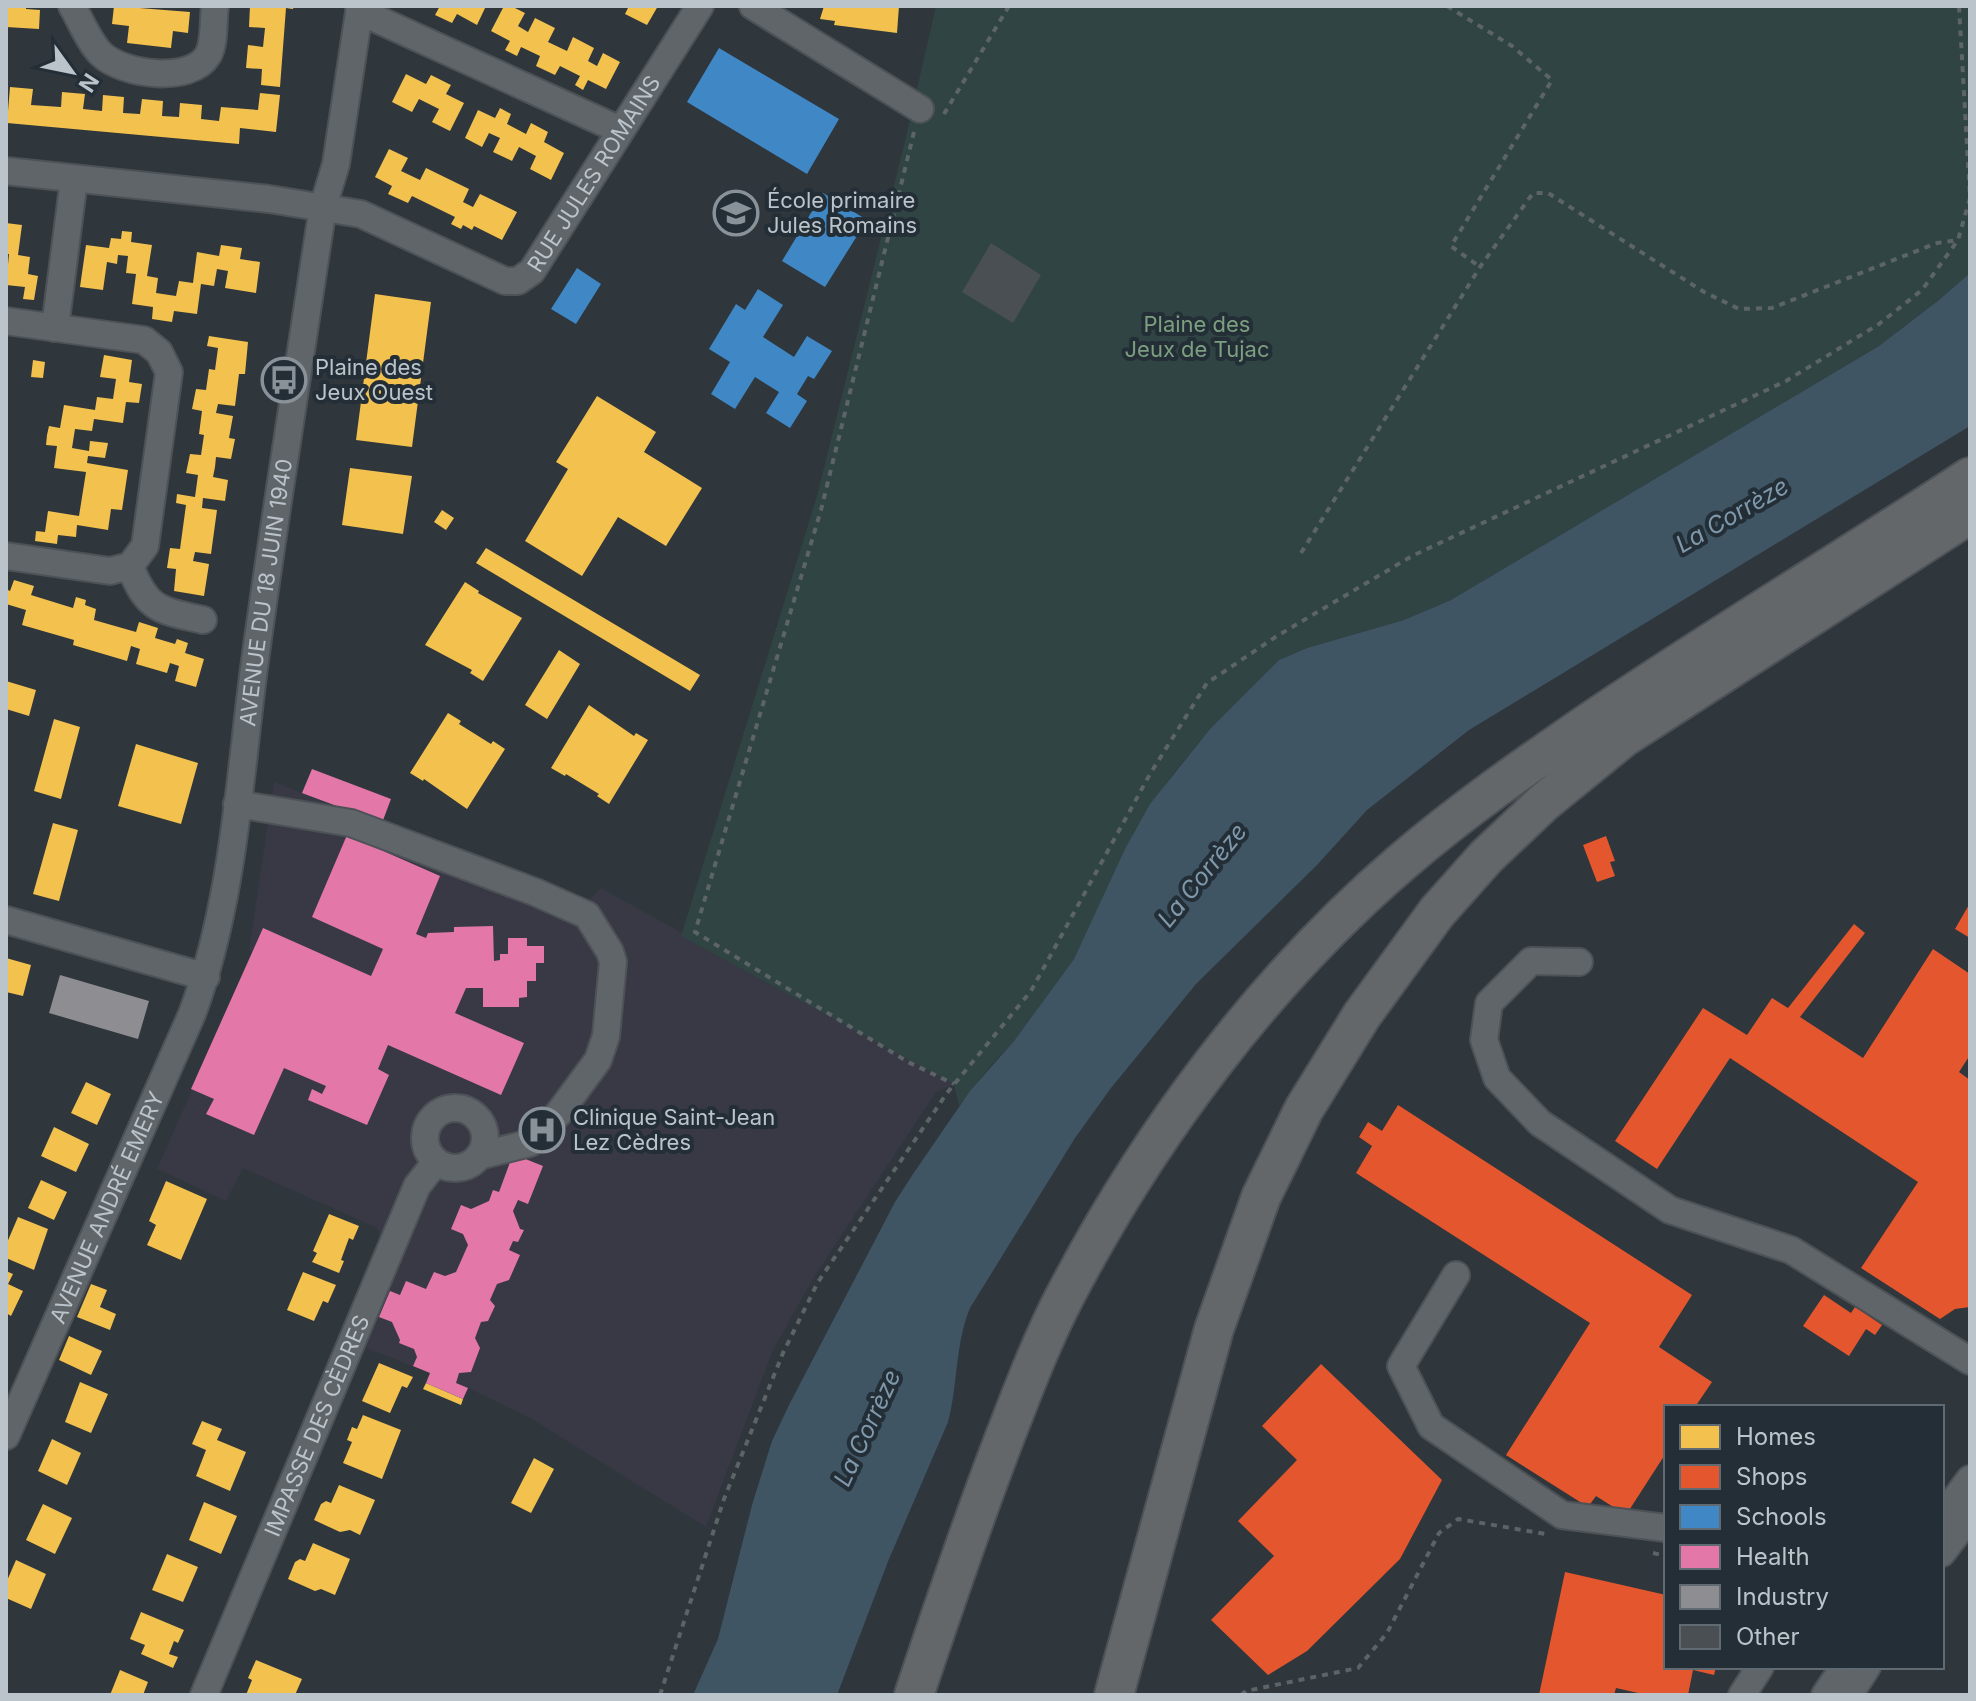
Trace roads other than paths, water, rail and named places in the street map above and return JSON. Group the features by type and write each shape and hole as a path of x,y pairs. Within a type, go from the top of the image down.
{"highway":[{"path":"914,1695 986,1486 1031,1369 1064,1298 1154,1147 1215,1060 1277,985 1401,862 1523,768 1711,642 1970,477"},
{"path":"1114,1695 1214,1329 1261,1197 1304,1109 1362,1015 1437,912 1486,857 1543,803 1624,737 1970,514"}],"street":[{"path":"72,6 100,53 122,68 178,74 199,67 210,52 215,6"},
{"name":"RUE JULES ROMAINS","path":"323,207 361,214 505,281 518,281 532,271 700,6"},
{"path":"753,6 920,109"},
{"path":"354,8 620,130"},
{"name":"AVENUE DU 18 JUIN 1940","path":"206,977 222,917 260,624 323,207 336,164 354,8"},
{"path":"6,171 323,207"},
{"path":"55,328 74,179"},
{"path":"6,321 144,340 159,352 169,372 145,546 130,566 110,571 6,556"},
{"path":"130,566 139,589 159,610 203,620"},
{"path":"237,804 351,823 587,915 613,962 606,1036 598,1060 543,1132 530,1143 479,1156"},
{"path":"6,920 206,977"},
{"path":"1579,962 1531,961 1489,1003 1484,1040 1497,1078 1540,1123 1670,1210 1791,1250 1970,1361"},
{"name":"AVENUE ANDRÉ EMERY","path":"7,1432 206,977"},
{"path":"478,1120 513,1133 527,1131 555,1100 580,1085"},
{"path":"452,1109 471,1113 478,1120 485,1138 479,1156 472,1163 454,1168 436,1162 426,1145 429,1125 434,1117 452,1109"},
{"name":"IMPASSE DES CÈDRES","path":"204,1695 417,1186 436,1162"},
{"path":"1456,1275 1401,1366 1431,1426 1562,1515 1664,1528"},
{"path":"1944,1514 1970,1479"},
{"path":"1944,1550 1970,1516"},
{"path":"1742,1695 1759,1669"},
{"path":"1825,1695 1843,1669"},
{"path":"1849,1695 1866,1669"}],"water":[{"name":"La Corrèze","path":"1970,273 1970,426 1469,730 1367,810 1317,865 1196,984 1111,1088 1075,1138 970,1308 962,1336 948,1422 889,1559 837,1695 693,1695 718,1639 752,1505 772,1441 895,1202 970,1091 1014,1041 1074,959 1126,847 1150,804 1210,729 1279,660 1307,648 1404,620 1451,600 1879,346"}],"place":[{"name":"École primaire Jules Romains","path":"736,213"},
{"name":"Plaine des Jeux Ouest","path":"284,380"},
{"name":"Clinique Saint-Jean Lez Cèdres","path":"542,1130"}],"park label":[{"name":"Plaine des Jeux de Tujac","path":"1197,336"}]}
